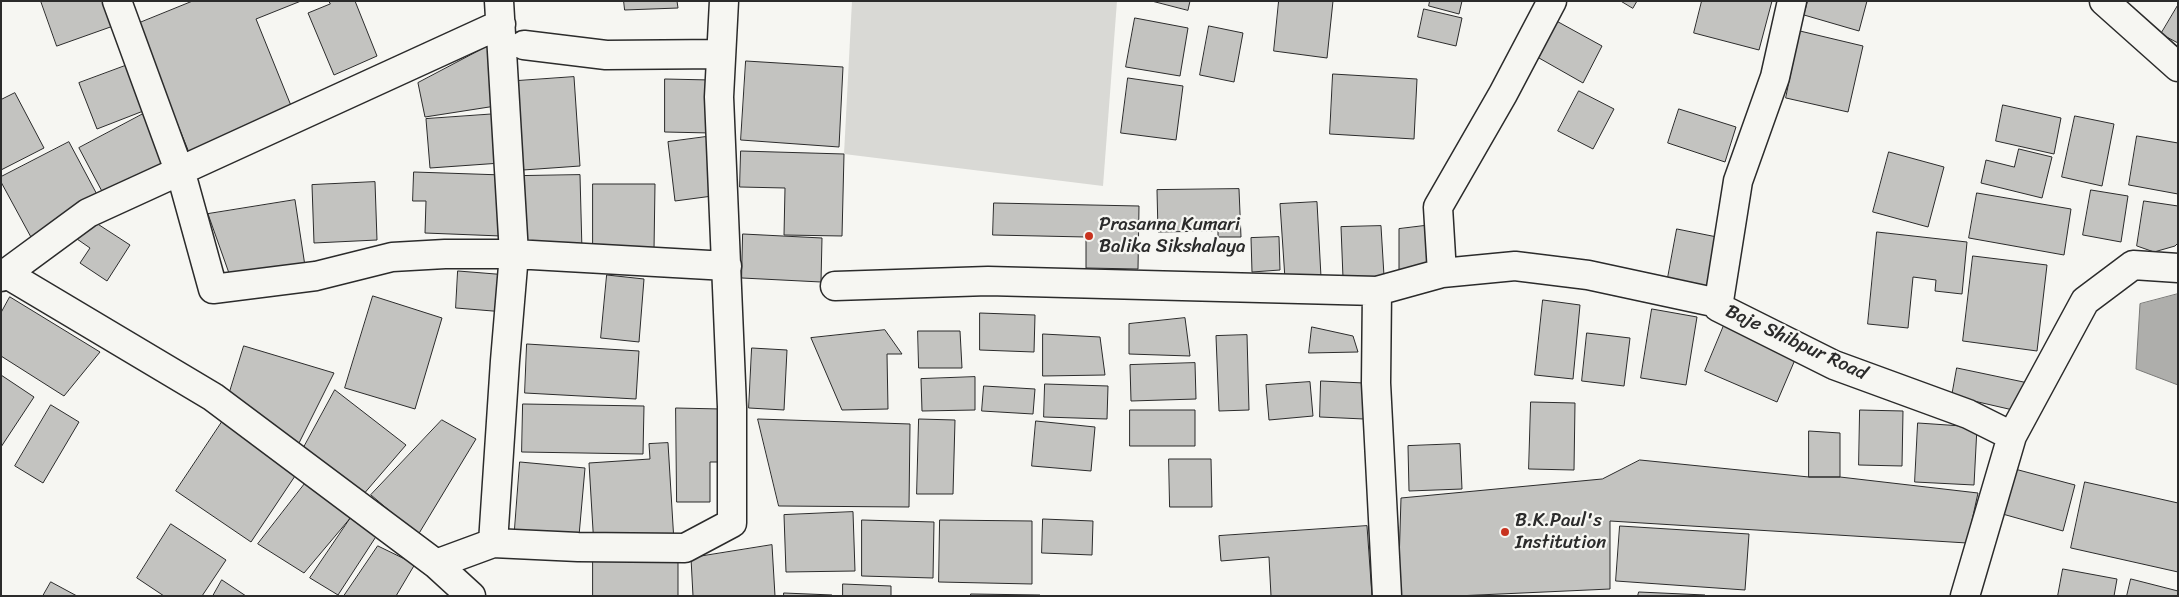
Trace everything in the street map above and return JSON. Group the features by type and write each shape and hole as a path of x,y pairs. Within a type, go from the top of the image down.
{"street":[{"path":"117,1 180,172 213,288 316,276 392,257 514,254 727,266"},
{"path":"436,564 493,543 578,547 685,548 732,523 732,407 719,96 724,1"},
{"path":"1442,273 1438,206 1503,94 1552,1"},
{"name":"Baje Shibpur Road","path":"1792,1 1775,77 1738,181 1718,307 1834,365 1968,414 2012,436"},
{"path":"2104,1 2178,67"},
{"path":"471,596 436,564 212,397 3,275 88,213 180,172 500,13 514,254 493,543"},
{"path":"524,45 606,54 721,54"},
{"path":"1965,596 2012,436 2085,301 2133,265 2178,268"},
{"path":"835,286 988,281 1377,291 1442,273 1515,266 1588,275 1718,303"},
{"path":"1377,291 1376,383 1387,596"}],"shaded area":[{"path":"852,1 1117,1 1103,186 844,154"},
{"path":"2178,294 2178,385 2136,369 2140,304"}],"building":[{"path":"41,1 108,1 116,25 57,46"},
{"path":"193,1 301,1 256,19 296,118 192,160 137,24"},
{"path":"329,1 355,1 377,56 334,75 308,13 330,4"},
{"path":"624,1 677,1 678,8 625,10"},
{"path":"1152,1 1190,1 1188,10"},
{"path":"1279,1 1333,1 1327,58 1274,51"},
{"path":"1430,1 1462,1 1459,14 1429,6"},
{"path":"1621,1 1637,1 1633,8"},
{"path":"1702,1 1772,1 1759,50 1694,33"},
{"path":"1808,1 1867,1 1859,31 1804,15"},
{"path":"2178,5 2178,43 2161,34"},
{"path":"1424,9 1462,18 1456,46 1418,37"},
{"path":"1135,18 1188,28 1180,76 1126,67"},
{"path":"1551,18 1602,46 1583,83 1532,54"},
{"path":"1209,26 1243,33 1234,82 1200,75"},
{"path":"1800,31 1863,46 1848,112 1786,98"},
{"path":"492,44 502,105 425,117 418,83"},
{"path":"746,61 843,67 839,147 741,140"},
{"path":"133,63 151,108 97,129 79,83"},
{"path":"1333,74 1417,79 1414,139 1330,134"},
{"path":"574,77 580,166 523,170 517,81"},
{"path":"1128,78 1183,86 1176,140 1121,133"},
{"path":"665,79 711,80 711,133 665,132"},
{"path":"1579,91 1614,109 1593,149 1558,131"},
{"path":"15,93 44,148 1,170 1,100"},
{"path":"2003,105 2061,118 2054,154 1996,141"},
{"path":"1679,109 1736,127 1725,162 1668,143"},
{"path":"145,113 171,162 105,197 79,148"},
{"path":"497,114 501,163 430,168 426,119"},
{"path":"2075,116 2114,124 2102,186 2062,177"},
{"path":"713,136 720,195 675,201 668,142"},
{"path":"2137,136 2178,143 2178,194 2129,185"},
{"path":"69,142 101,202 32,239 1,182 1,177"},
{"path":"2019,149 2052,157 2042,198 1981,183 1986,160 2014,167"},
{"path":"741,151 844,154 842,236 784,235 785,188 740,187"},
{"path":"1889,152 1944,167 1928,227 1873,212"},
{"path":"414,172 503,175 501,236 425,233 426,201 413,201"},
{"path":"580,175 582,251 522,252 521,176"},
{"path":"375,182 377,240 314,243 312,185"},
{"path":"593,184 655,184 654,250 593,249"},
{"path":"1239,189 1241,237 1218,237 1218,231 1158,232 1157,190"},
{"path":"2091,190 2128,196 2121,242 2083,235"},
{"path":"1977,193 2071,209 2064,255 1969,238"},
{"path":"295,200 305,266 230,276 208,214"},
{"path":"2144,201 2178,206 2178,243 2175,246 2154,252 2137,246"},
{"path":"1317,202 1321,277 1285,279 1280,204"},
{"name":"Prasanna Kumari Balika Sikshalaya","path":"994,203 1139,206 1138,269 1086,268 1086,237 993,235"},
{"path":"90,219 130,245 107,281 80,263 90,248 77,239"},
{"path":"1432,225 1433,269 1399,276 1399,229"},
{"path":"1381,226 1384,276 1343,278 1341,227"},
{"path":"1677,229 1717,237 1707,291 1667,283"},
{"path":"1877,232 1967,242 1962,294 1935,291 1936,280 1913,277 1908,328 1868,324"},
{"path":"743,234 822,238 821,282 742,278"},
{"path":"1279,237 1280,270 1252,272 1251,238"},
{"path":"1973,256 2047,265 2037,351 1963,341"},
{"path":"458,271 508,275 505,312 456,308"},
{"path":"607,275 644,279 639,342 601,338"},
{"path":"373,296 442,318 415,409 345,388"},
{"path":"10,297 100,352 64,396 1,356 1,313"},
{"path":"1543,300 1580,305 1573,379 1535,375"},
{"path":"1652,309 1697,317 1686,385 1641,378"},
{"path":"980,313 1035,315 1034,352 980,350"},
{"path":"1185,318 1190,356 1129,354 1129,324"},
{"path":"1725,323 1797,355 1777,402 1705,371"},
{"path":"1312,327 1353,336 1358,352 1309,353"},
{"path":"885,330 902,354 887,354 888,409 842,410 811,338"},
{"path":"918,331 960,331 962,368 919,368"},
{"path":"1587,333 1630,338 1624,386 1582,381"},
{"path":"1043,334 1100,337 1105,375 1043,376"},
{"path":"1247,335 1249,410 1219,411 1216,336"},
{"path":"527,344 639,351 636,399 525,393"},
{"path":"244,346 334,373 298,445 228,398"},
{"path":"752,348 787,350 784,410 749,408"},
{"path":"1195,363 1196,399 1131,401 1130,365"},
{"path":"1957,368 2033,384 2026,405 2014,402 2013,410 1952,396"},
{"path":"1,375 34,397 1,447"},
{"path":"975,377 975,410 922,411 921,379"},
{"path":"1321,381 1364,383 1364,419 1320,417"},
{"path":"1310,382 1313,416 1269,420 1266,385"},
{"path":"1045,384 1108,386 1107,419 1044,417"},
{"path":"984,386 1035,389 1033,414 982,411"},
{"path":"335,390 406,445 362,496 303,449"},
{"path":"1531,402 1575,403 1574,470 1529,469"},
{"path":"523,404 644,406 643,454 522,452"},
{"path":"51,405 79,422 43,483 15,466"},
{"path":"676,408 721,409 722,462 710,462 710,502 677,502"},
{"path":"1130,410 1195,410 1195,446 1130,446"},
{"path":"1860,410 1903,411 1902,466 1859,465"},
{"path":"224,419 299,470 251,542 176,491"},
{"path":"758,419 910,424 909,507 779,506"},
{"path":"919,419 955,420 953,494 917,494"},
{"path":"442,420 476,439 418,535 371,495"},
{"path":"1036,421 1095,427 1091,471 1032,466"},
{"path":"1918,423 1977,427 1974,485 1915,482"},
{"path":"1809,431 1840,433 1840,477 1809,477"},
{"path":"668,443 674,542 594,547 589,463 650,459 649,444"},
{"path":"1460,444 1462,489 1409,491 1408,446"},
{"path":"1169,459 1211,459 1212,507 1170,507"},
{"name":"B.K.Paul's Institution","path":"1640,460 1809,477 1840,477 1978,493 1967,543 1610,521 1610,589 1456,596 1398,596 1401,498 1602,479"},
{"path":"520,462 585,468 578,547 514,541"},
{"path":"2011,468 2075,485 2063,531 1999,513"},
{"path":"307,481 352,516 304,573 258,544"},
{"path":"2085,482 2178,503 2178,572 2071,548"},
{"path":"853,512 855,571 786,572 784,515"},
{"path":"352,516 379,532 338,595 310,578"},
{"path":"1043,519 1093,521 1092,555 1042,553"},
{"path":"862,520 934,522 933,578 862,576"},
{"path":"940,520 1032,521 1032,584 939,582"},
{"path":"171,524 226,560 202,596 164,596 137,578"},
{"path":"1367,526 1372,596 1271,596 1269,557 1221,561 1219,536"},
{"path":"1620,526 1749,534 1745,590 1616,581"},
{"path":"772,545 775,596 693,596 691,558"},
{"path":"378,546 415,564 396,596 344,596"},
{"path":"593,552 678,553 678,596 593,596"},
{"path":"2063,569 2117,579 2114,596 2058,596"},
{"path":"2131,579 2178,591 2178,596 2127,596"},
{"path":"222,580 246,596 213,596"},
{"path":"51,582 77,596 43,596"},
{"path":"843,584 891,586 891,596 843,596"},
{"path":"1639,592 1705,595 1705,596 1638,596"},
{"path":"784,593 832,595 832,596 784,596"},
{"path":"971,594 1040,595 1040,596 971,596"}],"place":[{"name":"Prasanna Kumari Balika Sikshalaya","path":"1089,236"},
{"name":"B.K.Paul's Institution","path":"1505,532"}]}
